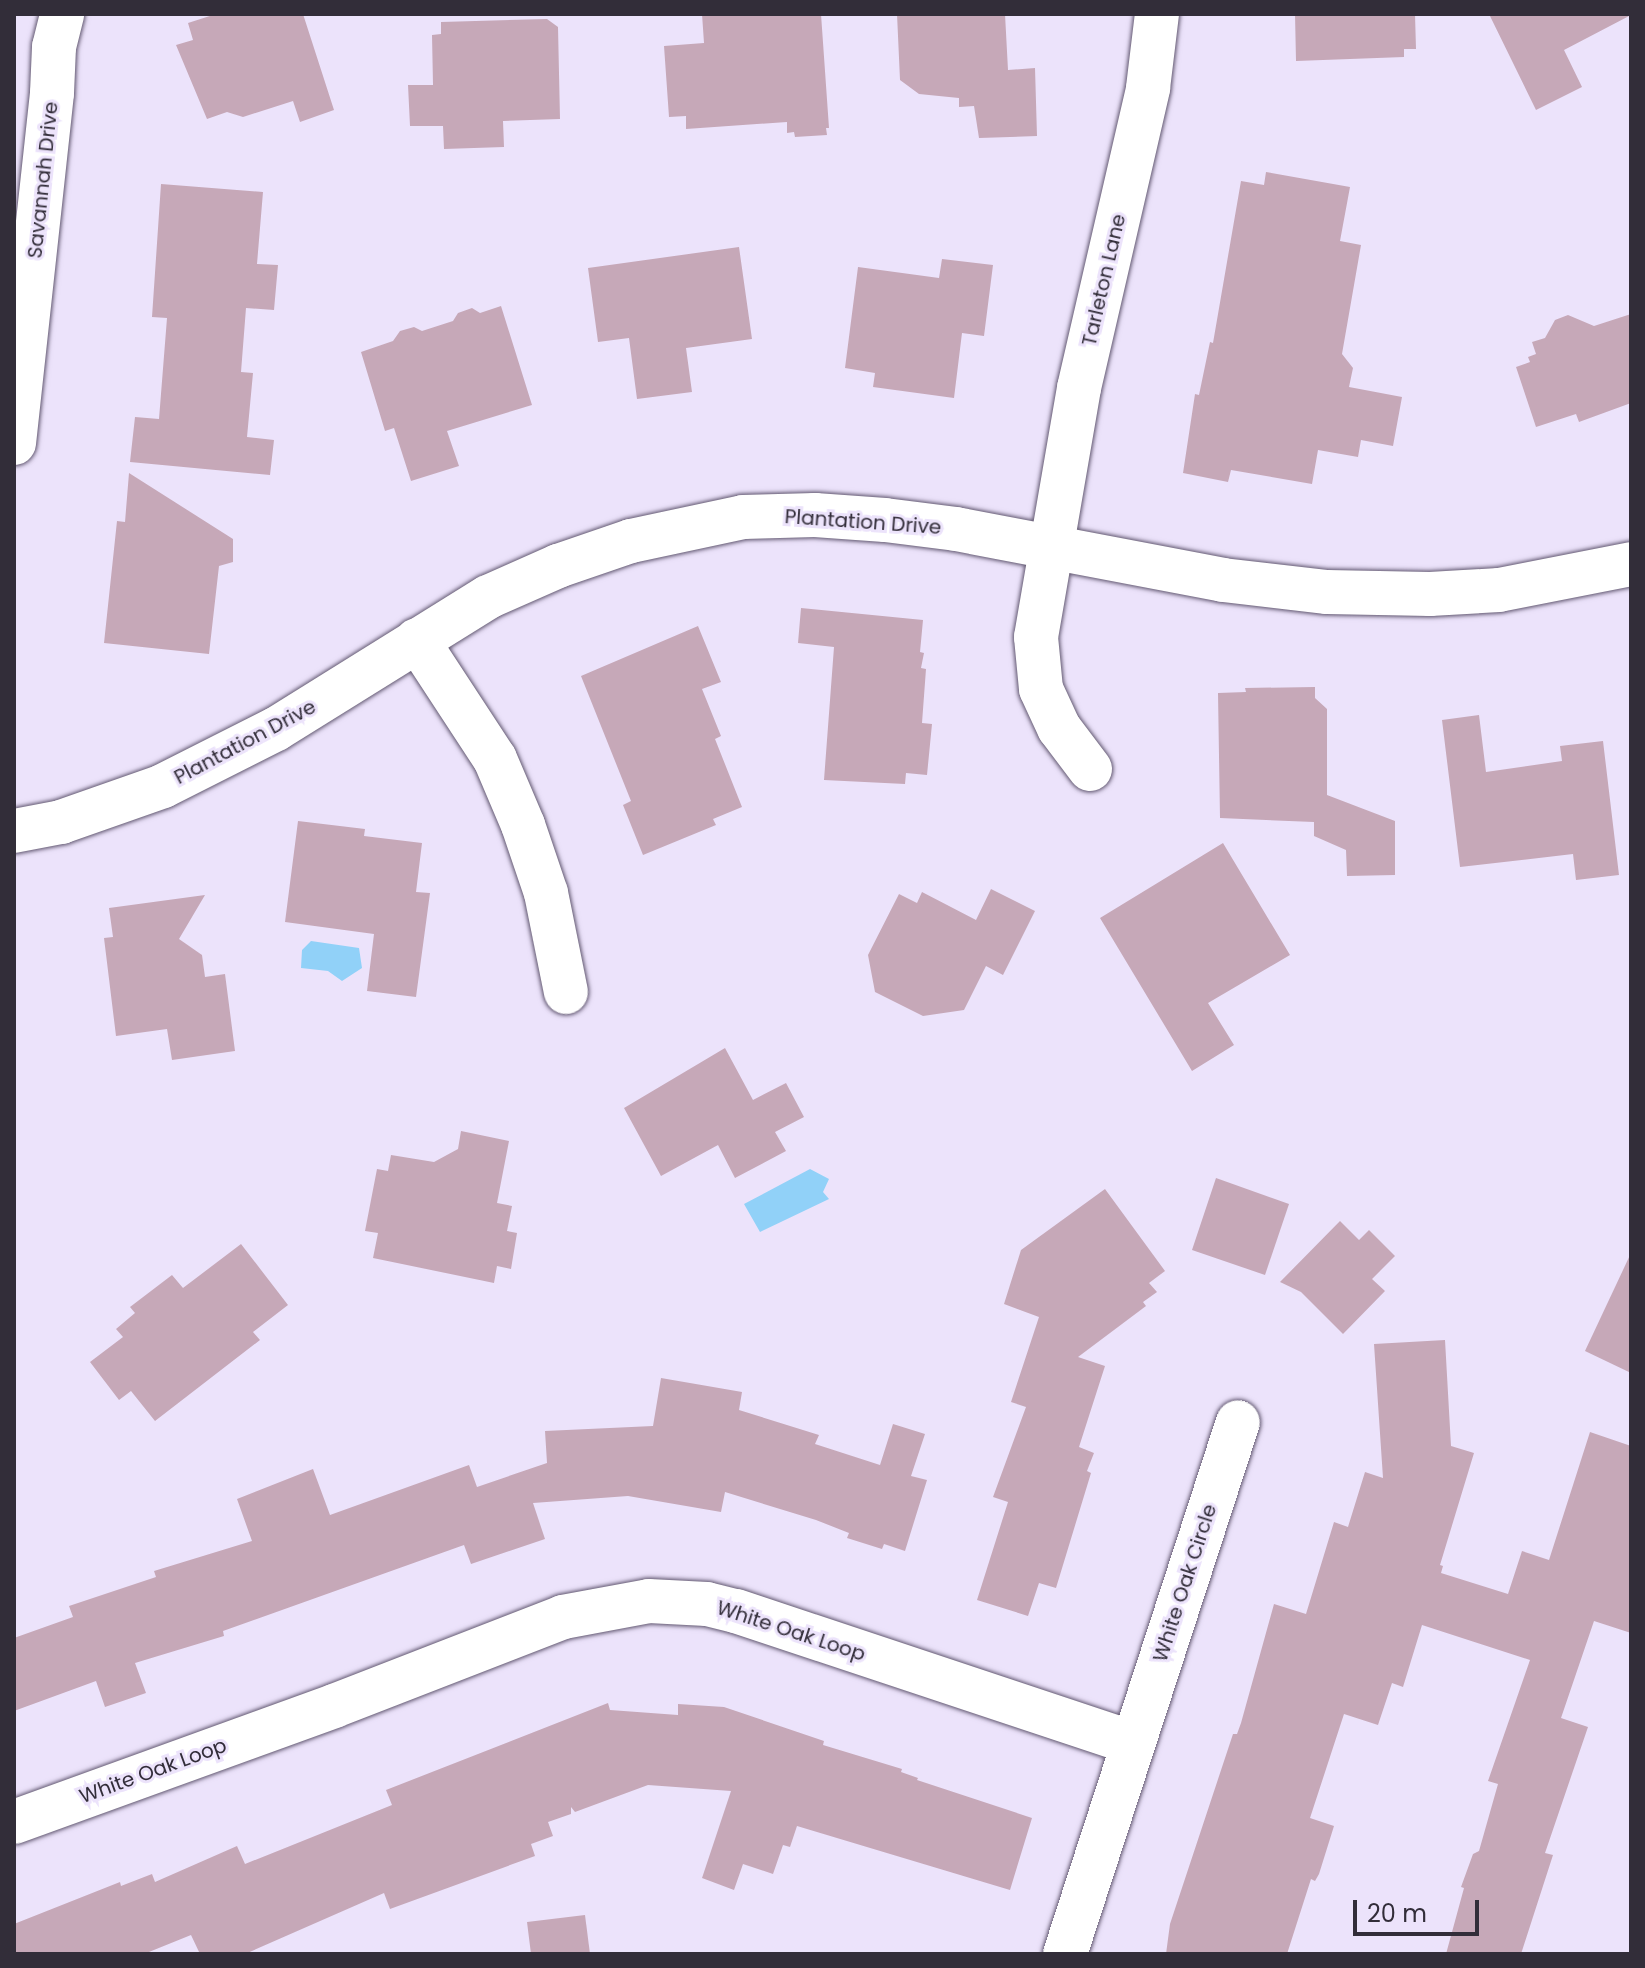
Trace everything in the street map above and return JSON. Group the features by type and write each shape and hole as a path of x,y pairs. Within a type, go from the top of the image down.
{"street":[{"name":"Savannah Drive","path":"14,443 52,93 54,47 62,14"},
{"name":"Tarleton Lane","path":"1090,769 1059,728 1041,689 1036,637 1079,388 1148,88 1157,14"},
{"name":"Plantation Drive","path":"14,831 61,822 163,786 276,729 488,597 558,566 631,541 743,517 815,515 885,520 1052,547 1223,580 1327,592 1430,594 1499,590 1631,564"},
{"path":"417,640 495,759 523,825 546,893 566,992"},
{"name":"White Oak Circle","path":"1132,1743 1238,1422"},
{"name":"White Oak Loop","path":"14,1822 319,1711 563,1617 649,1601 707,1604 736,1611 1132,1743"},
{"path":"1065,1954 1132,1743"}],"water":[{"path":"311,941 359,948 362,968 342,981 328,971 301,968 302,950"},
{"path":"810,1169 829,1179 823,1192 829,1199 760,1232 744,1204"}],"building":[{"path":"216,14 303,14 334,110 300,122 293,101 243,117 227,112 207,119 176,45 193,40 188,23"},
{"path":"702,14 821,14 827,135 795,137 794,132 787,133 787,122 686,129 686,116 669,117 664,46 704,43"},
{"path":"897,14 1005,14 1008,70 1035,68 1037,136 979,138 974,106 959,107 959,98 919,94 900,80"},
{"path":"1295,14 1415,14 1416,49 1404,49 1404,57 1296,61"},
{"path":"1489,14 1631,15 1564,50 1582,87 1536,110"},
{"path":"547,19 558,27 560,119 503,121 504,147 444,149 443,126 410,126 408,85 433,85 432,35 441,34 441,22"},
{"path":"1266,172 1350,187 1340,241 1361,245 1342,354 1353,368 1349,387 1402,397 1393,446 1361,440 1358,457 1318,450 1312,484 1231,470 1228,482 1183,473 1195,394 1199,395 1210,342 1213,343 1241,181 1264,185"},
{"path":"161,184 263,192 257,264 278,265 274,310 246,308 241,372 253,373 247,437 274,440 270,475 130,462 135,417 159,419 167,318 152,317"},
{"path":"739,247 752,339 686,348 692,392 637,399 629,338 598,342 588,268"},
{"path":"942,259 993,265 984,336 962,333 954,398 873,387 875,373 845,368 858,267 939,278"},
{"path":"501,306 532,405 447,431 459,466 411,481 394,428 385,431 361,352 393,341 400,331 414,327 422,331 453,321 458,313 472,308 480,313"},
{"path":"1631,314 1631,403 1579,422 1576,414 1536,427 1516,367 1530,362 1528,357 1536,354 1532,342 1545,338 1555,320 1568,315 1594,326"},
{"path":"129,473 233,539 233,562 219,566 209,654 104,643 117,521 125,522"},
{"path":"801,608 923,620 920,652 924,653 921,668 926,669 922,723 932,724 927,775 906,773 905,784 824,780 834,647 798,643"},
{"path":"698,626 721,682 702,689 721,736 715,739 742,807 713,819 716,825 643,855 623,805 631,801 581,676"},
{"path":"1315,687 1315,698 1327,709 1327,795 1395,821 1395,875 1347,876 1346,850 1314,836 1314,822 1220,818 1218,693 1246,692 1245,688"},
{"path":"1479,715 1486,772 1562,761 1560,746 1603,741 1619,875 1576,880 1573,854 1460,867 1442,720"},
{"path":"298,821 365,829 364,836 422,843 416,892 430,893 416,997 367,991 374,934 285,922"},
{"path":"1223,843 1290,955 1208,1003 1234,1045 1192,1071 1100,918"},
{"path":"991,889 1035,911 1003,975 986,966 964,1010 923,1016 875,992 868,955 899,894 917,903 922,892 976,920"},
{"path":"205,895 179,939 202,955 205,977 225,974 235,1051 172,1060 167,1029 116,1036 104,938 113,937 109,908"},
{"path":"725,1048 753,1100 786,1083 804,1117 775,1132 786,1151 735,1178 718,1145 661,1176 624,1108"},
{"path":"461,1131 509,1141 497,1203 512,1206 507,1231 517,1233 511,1269 497,1266 494,1283 373,1258 378,1233 365,1231 377,1169 388,1171 391,1155 434,1162 458,1149"},
{"path":"1216,1178 1289,1204 1265,1275 1192,1250"},
{"path":"1105,1189 1165,1271 1149,1283 1157,1292 1143,1302 1146,1306 1078,1357 1105,1366 1079,1447 1094,1453 1087,1471 1091,1473 1056,1588 1039,1583 1028,1616 977,1600 1008,1502 993,1497 1026,1407 1011,1402 1039,1317 1004,1304 1021,1250"},
{"path":"1340,1221 1359,1240 1369,1230 1395,1256 1372,1279 1385,1291 1343,1334 1301,1292 1280,1282"},
{"path":"241,1244 288,1305 253,1332 260,1340 155,1421 131,1391 119,1400 90,1362 123,1337 116,1329 135,1313 130,1307 172,1275 183,1288"},
{"path":"1631,1253 1631,1373 1585,1351"},
{"path":"1445,1340 1451,1446 1474,1453 1440,1565 1443,1566 1441,1573 1508,1594 1522,1551 1549,1560 1590,1432 1631,1446 1631,1633 1594,1621 1561,1718 1588,1727 1545,1853 1553,1855 1521,1954 1446,1954 1464,1888 1461,1887 1473,1854 1479,1851 1498,1784 1488,1781 1530,1660 1422,1625 1403,1687 1392,1683 1378,1725 1344,1714 1310,1818 1334,1826 1319,1874 1315,1881 1311,1879 1287,1954 1166,1954 1170,1924 1233,1734 1237,1734 1241,1723 1274,1604 1306,1614 1334,1522 1348,1527 1365,1472 1383,1478 1374,1344"},
{"path":"661,1378 742,1392 739,1410 819,1435 815,1444 880,1465 893,1424 925,1434 911,1476 927,1480 905,1551 884,1544 882,1549 847,1538 849,1533 816,1520 725,1492 721,1512 628,1496 533,1503 545,1539 471,1564 464,1545 223,1631 224,1636 135,1663 146,1693 105,1707 96,1681 14,1711 14,1638 73,1617 69,1606 156,1577 154,1571 252,1541 237,1499 313,1469 330,1515 469,1465 477,1487 547,1463 545,1431 653,1426"},
{"path":"608,1703 610,1710 678,1715 678,1704 724,1707 824,1741 823,1745 902,1769 901,1772 917,1780 1032,1818 1010,1890 797,1826 790,1847 783,1845 773,1874 743,1864 734,1890 702,1878 731,1791 648,1785 575,1812 571,1807 571,1814 548,1822 553,1836 531,1844 535,1856 390,1909 384,1893 245,1954 200,1954 191,1935 144,1954 14,1954 14,1924 120,1882 121,1886 152,1874 155,1882 237,1846 245,1864 392,1805 386,1790"},
{"path":"585,1915 590,1954 531,1954 527,1922"}]}
